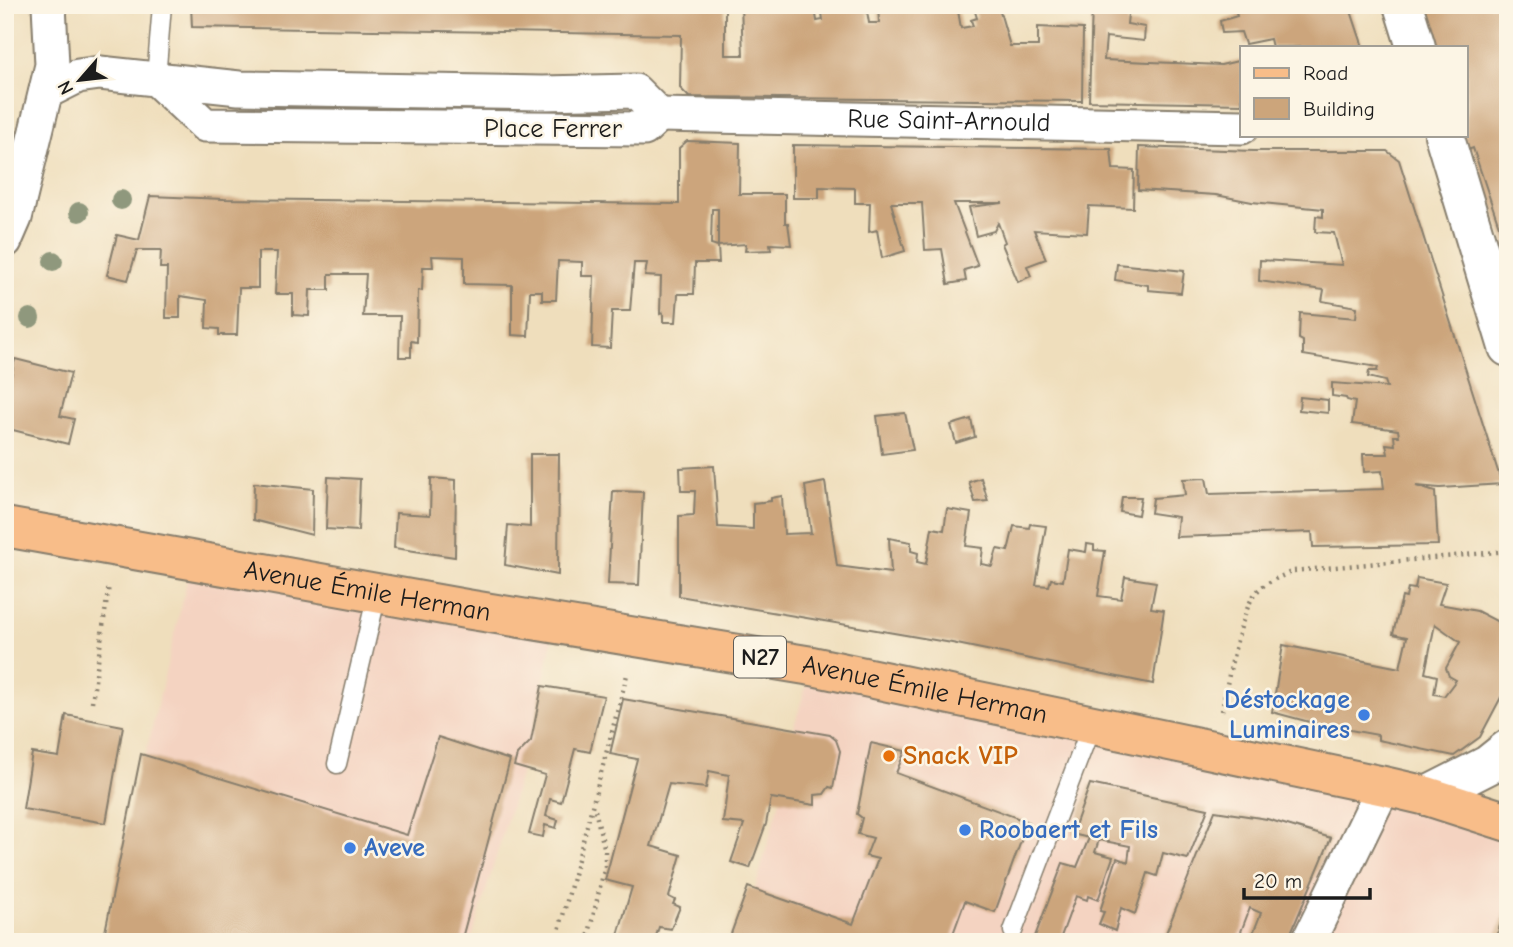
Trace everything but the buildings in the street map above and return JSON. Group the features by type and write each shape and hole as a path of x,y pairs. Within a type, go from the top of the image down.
{"main road":[{"name":"Avenue Émile Herman","path":"5,527 377,594 812,666 1384,786 1427,796 1508,822"}],"street":[{"path":"1403,5 1416,46"},
{"path":"49,21 80,63 100,73"},
{"path":"5,241 15,218 52,65 49,21"},
{"path":"46,92 78,76 100,73 156,79"},
{"name":"Place Ferrer","path":"156,79 205,125 644,129 659,116"},
{"name":"Rue Saint-Arnould","path":"659,116 1240,127"},
{"path":"1444,136 1508,347"},
{"path":"1427,796 1488,765 1508,749"},
{"path":"1308,942 1384,786"}],"lane":[{"path":"156,79 162,5"},
{"path":"337,764 377,594"},
{"path":"1013,931 1092,724"}],"path":[{"path":"92,702 115,547"},
{"path":"1214,750 1224,696 1245,613 1255,593 1275,579 1293,572 1508,551"},
{"path":"556,942 637,637"},
{"path":"587,942 605,866 605,851 593,803"}],"shaded area":[{"path":"192,560 556,624 530,741 471,942 111,942 147,749"},
{"path":"812,666 1508,822 1508,942 736,942 756,886 785,782 795,723"}],"place":[{"name":"Déstockage Luminaires","path":"1364,715"},
{"name":"Snack VIP","path":"889,756"},
{"name":"Roobaert et Fils","path":"965,830"},
{"name":"Aveve","path":"350,848"}]}
